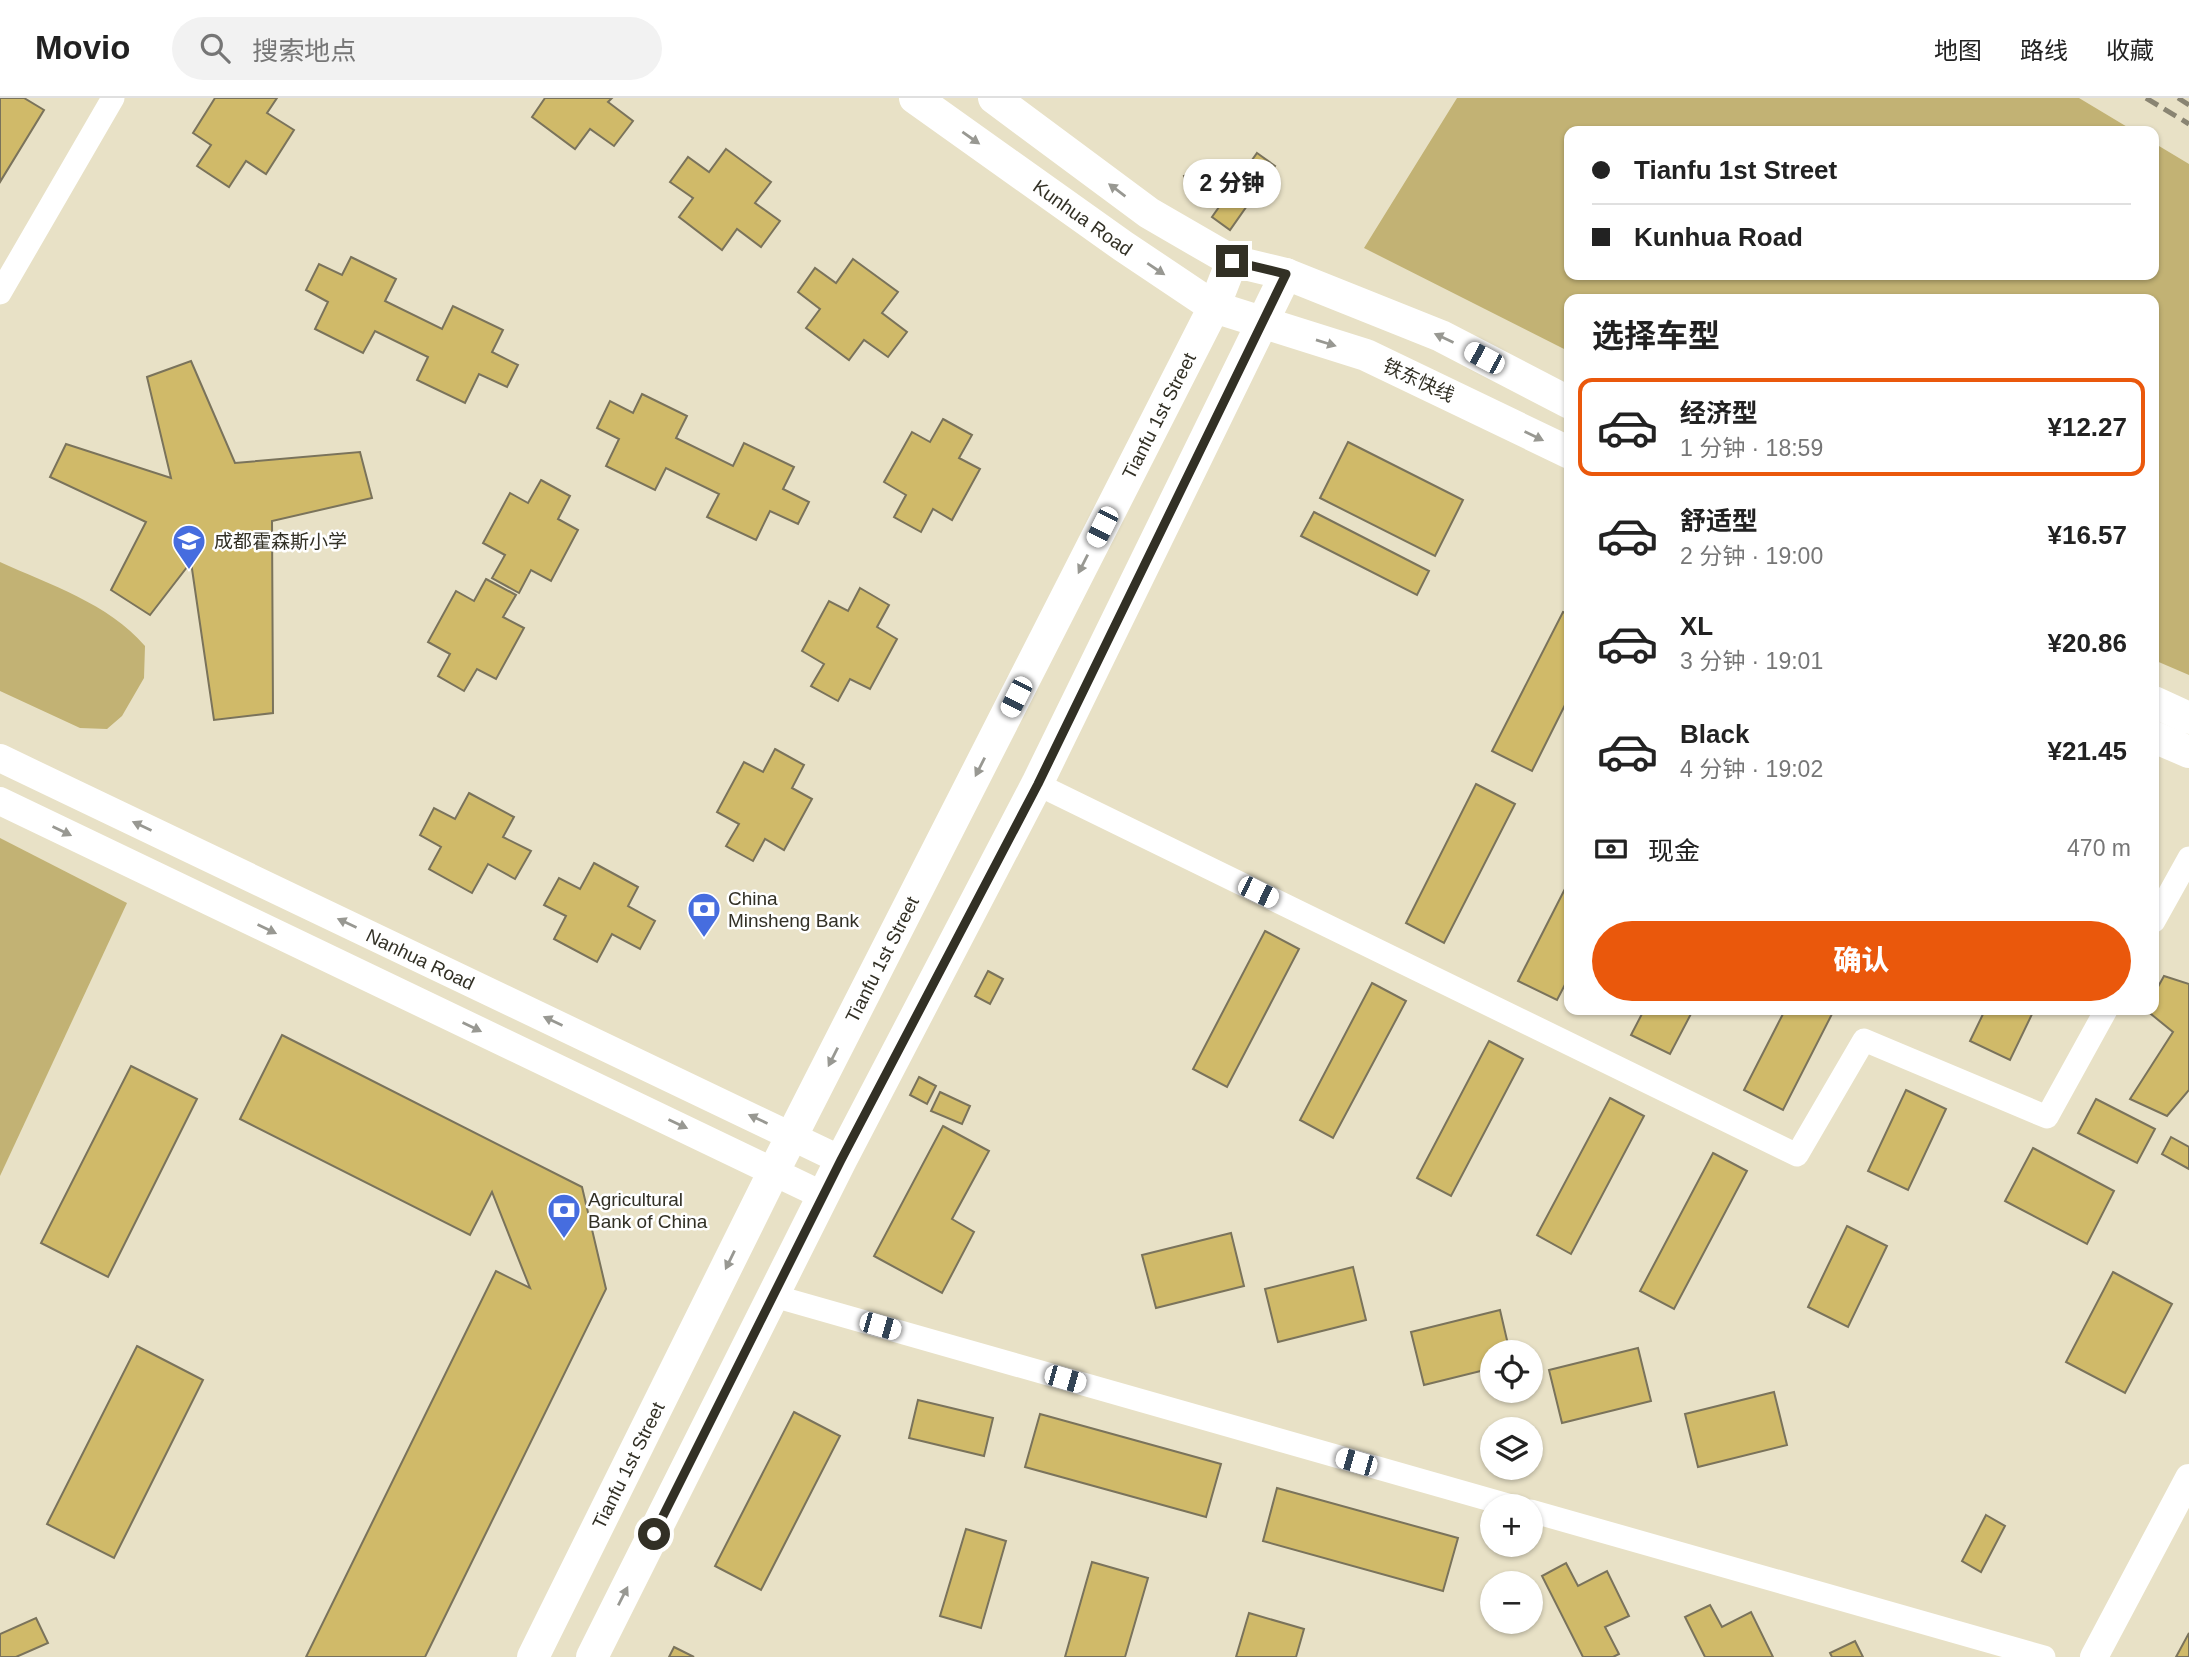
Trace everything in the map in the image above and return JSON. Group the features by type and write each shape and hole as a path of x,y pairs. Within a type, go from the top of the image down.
{"main road":[{"name":"Kunhua Road","path":"915,98 1112,239 1214,307 1261,323"},
{"path":"994,98 1149,213 1232,261 1286,274 1441,336 1564,400"},
{"name":"Tianfu 1st Street","path":"533,1657 774,1171 1214,307 1232,261"},
{"path":"592,1657 841,1160 1038,784 1286,274"},
{"name":"铁东快线","path":"1261,323 1366,355 1564,450"},
{"path":"2159,704 2189,718"},
{"path":"2159,739 2189,752"}],"street":[{"path":"0,293 113,98"},
{"name":"Nanhua Road","path":"0,758 841,1160"},
{"path":"1038,784 1797,1155 1864,1040 2047,1117 2103,1015"},
{"path":"0,801 824,1196"},
{"path":"2159,912 2189,858"},
{"path":"774,1296 1480,1497"},
{"path":"2094,1657 2189,1478"},
{"path":"1543,1514 2044,1657"}],"shaded area":[{"path":"1457,98 2079,98 2126,126 1564,126 1564,280 2159,280 2159,146 2189,164 2189,675 2159,662 2159,294 1564,294 1564,349 1364,248"},
{"path":"0,562 96,607 114,618 145,646 144,678 122,716 107,729 80,728 0,691"},
{"path":"0,838 127,903 0,1176"}],"building":[{"path":"0,98 24,98 44,110 0,182"},
{"path":"215,98 277,98 267,113 294,130 266,174 246,161 229,187 197,166 211,145 193,133"},
{"path":"545,98 612,98 608,102 633,121 614,146 590,129 575,149 532,117"},
{"path":"726,149 771,182 755,203 780,221 761,247 737,229 722,250 679,217 693,198 670,182 688,157 709,172"},
{"path":"1257,153 1275,166 1230,230 1212,217"},
{"path":"1226,163 1231,178 1189,191 1184,176"},
{"path":"351,257 396,279 385,301 442,329 453,306 503,330 492,352 518,365 507,387 479,374 465,403 417,380 428,357 375,331 363,353 315,329 328,302 306,290 319,264 342,275"},
{"path":"853,259 898,292 882,313 907,332 888,357 864,340 849,360 806,328 820,309 798,292 815,268 836,283"},
{"path":"191,361 235,463 360,452 372,498 272,521 273,713 214,720 191,562 150,615 111,590 146,522 50,477 66,444 171,478 147,377"},
{"path":"642,394 687,416 676,438 733,466 744,443 794,467 783,489 809,502 798,524 770,511 756,540 707,517 719,494 666,468 655,490 606,466 619,439 597,428 610,401 633,413"},
{"path":"943,419 972,435 959,458 980,469 952,520 933,509 921,532 894,517 906,495 884,482 912,432 930,442"},
{"path":"1348,442 1463,500 1435,556 1320,498"},
{"path":"541,480 570,496 558,519 578,530 551,581 531,570 519,593 492,578 505,555 483,543 510,493 528,503"},
{"path":"1314,512 1429,571 1417,595 1301,536"},
{"path":"486,579 516,595 503,617 524,628 496,679 477,669 464,691 438,676 450,654 428,642 456,591 474,601"},
{"path":"860,588 889,605 877,627 897,639 870,689 850,679 838,701 811,686 824,664 802,651 829,601 848,611"},
{"path":"1564,612 1564,707 1532,771 1492,751"},
{"path":"775,749 804,765 792,788 812,799 784,850 765,839 753,861 726,846 739,824 717,812 744,762 763,772"},
{"path":"1476,784 1515,804 1444,943 1406,923"},
{"path":"469,793 514,817 503,837 531,851 515,879 488,864 472,893 429,869 441,847 420,835 434,808 455,819"},
{"path":"594,863 638,887 628,906 655,921 640,949 612,934 597,962 554,939 566,916 544,905 559,878 580,889"},
{"path":"1564,891 1564,987 1557,1000 1518,981"},
{"path":"1265,931 1299,949 1227,1087 1193,1069"},
{"path":"988,971 1003,979 990,1004 975,996"},
{"path":"2164,976 2189,984 2189,1090 2167,1116 2130,1099 2173,1032 2152,1015 2159,1015 2159,985"},
{"path":"1372,983 1406,1001 1333,1138 1300,1120"},
{"path":"1641,1015 1690,1015 1670,1054 1631,1035"},
{"path":"1782,1015 1831,1015 1783,1110 1744,1090"},
{"path":"1983,1015 2032,1015 2010,1060 1970,1041"},
{"path":"282,1035 582,1187 606,1289 425,1657 306,1657 496,1271 530,1288 492,1192 470,1235 240,1119"},
{"path":"1489,1041 1523,1059 1451,1196 1417,1178"},
{"path":"131,1066 197,1099 108,1277 41,1243"},
{"path":"919,1077 936,1086 927,1104 910,1095"},
{"path":"1906,1090 1946,1109 1908,1190 1868,1171"},
{"path":"940,1092 970,1106 962,1124 931,1111"},
{"path":"1610,1098 1644,1116 1571,1254 1537,1235"},
{"path":"2096,1099 2155,1129 2137,1163 2078,1133"},
{"path":"943,1126 989,1151 952,1219 974,1232 942,1293 874,1256"},
{"path":"2171,1137 2189,1147 2189,1169 2162,1154"},
{"path":"2033,1148 2114,1191 2087,1244 2005,1201"},
{"path":"1713,1153 1747,1171 1674,1309 1640,1291"},
{"path":"1847,1226 1887,1246 1848,1327 1808,1307"},
{"path":"1231,1233 1244,1286 1156,1308 1142,1255"},
{"path":"1353,1267 1366,1320 1278,1342 1265,1289"},
{"path":"2113,1272 2172,1304 2125,1393 2066,1362"},
{"path":"1500,1310 1507,1340 1480,1340 1480,1371 1424,1385 1411,1332"},
{"path":"137,1346 203,1380 114,1558 47,1524"},
{"path":"1638,1348 1651,1401 1562,1423 1549,1370"},
{"path":"1774,1392 1787,1445 1698,1467 1685,1414"},
{"path":"918,1400 993,1418 984,1456 909,1438"},
{"path":"794,1412 840,1436 761,1590 715,1566"},
{"path":"1040,1414 1221,1464 1206,1517 1025,1467"},
{"path":"1277,1488 1458,1538 1443,1591 1263,1541"},
{"path":"1986,1515 2005,1526 1981,1572 1962,1561"},
{"path":"966,1529 1006,1541 981,1628 940,1616"},
{"path":"1092,1562 1148,1578 1125,1657 1065,1657"},
{"path":"1566,1563 1578,1586 1607,1571 1629,1616 1605,1627 1619,1654 1613,1657 1583,1657 1543,1575"},
{"path":"1710,1605 1722,1627 1751,1612 1773,1657 1705,1657 1685,1617"},
{"path":"1249,1613 1304,1629 1296,1657 1236,1657"},
{"path":"36,1618 48,1643 16,1657 0,1657 0,1634"},
{"path":"2189,1633 2189,1657 2176,1657"},
{"path":"1855,1641 1863,1657 1832,1657 1830,1653"},
{"path":"674,1647 694,1657 669,1657"}],"railway":[{"path":"2146,98 2189,124"},
{"path":"2178,98 2189,105"}],"place":[{"name":"成都霍森斯小学","path":"189,571"},
{"name":"China Minsheng Bank","path":"704,939"},
{"name":"Agricultural Bank of China","path":"564,1240"}],"route":[{"path":"654,1534 841,1160 1038,784 1286,274 1232,261"}]}
